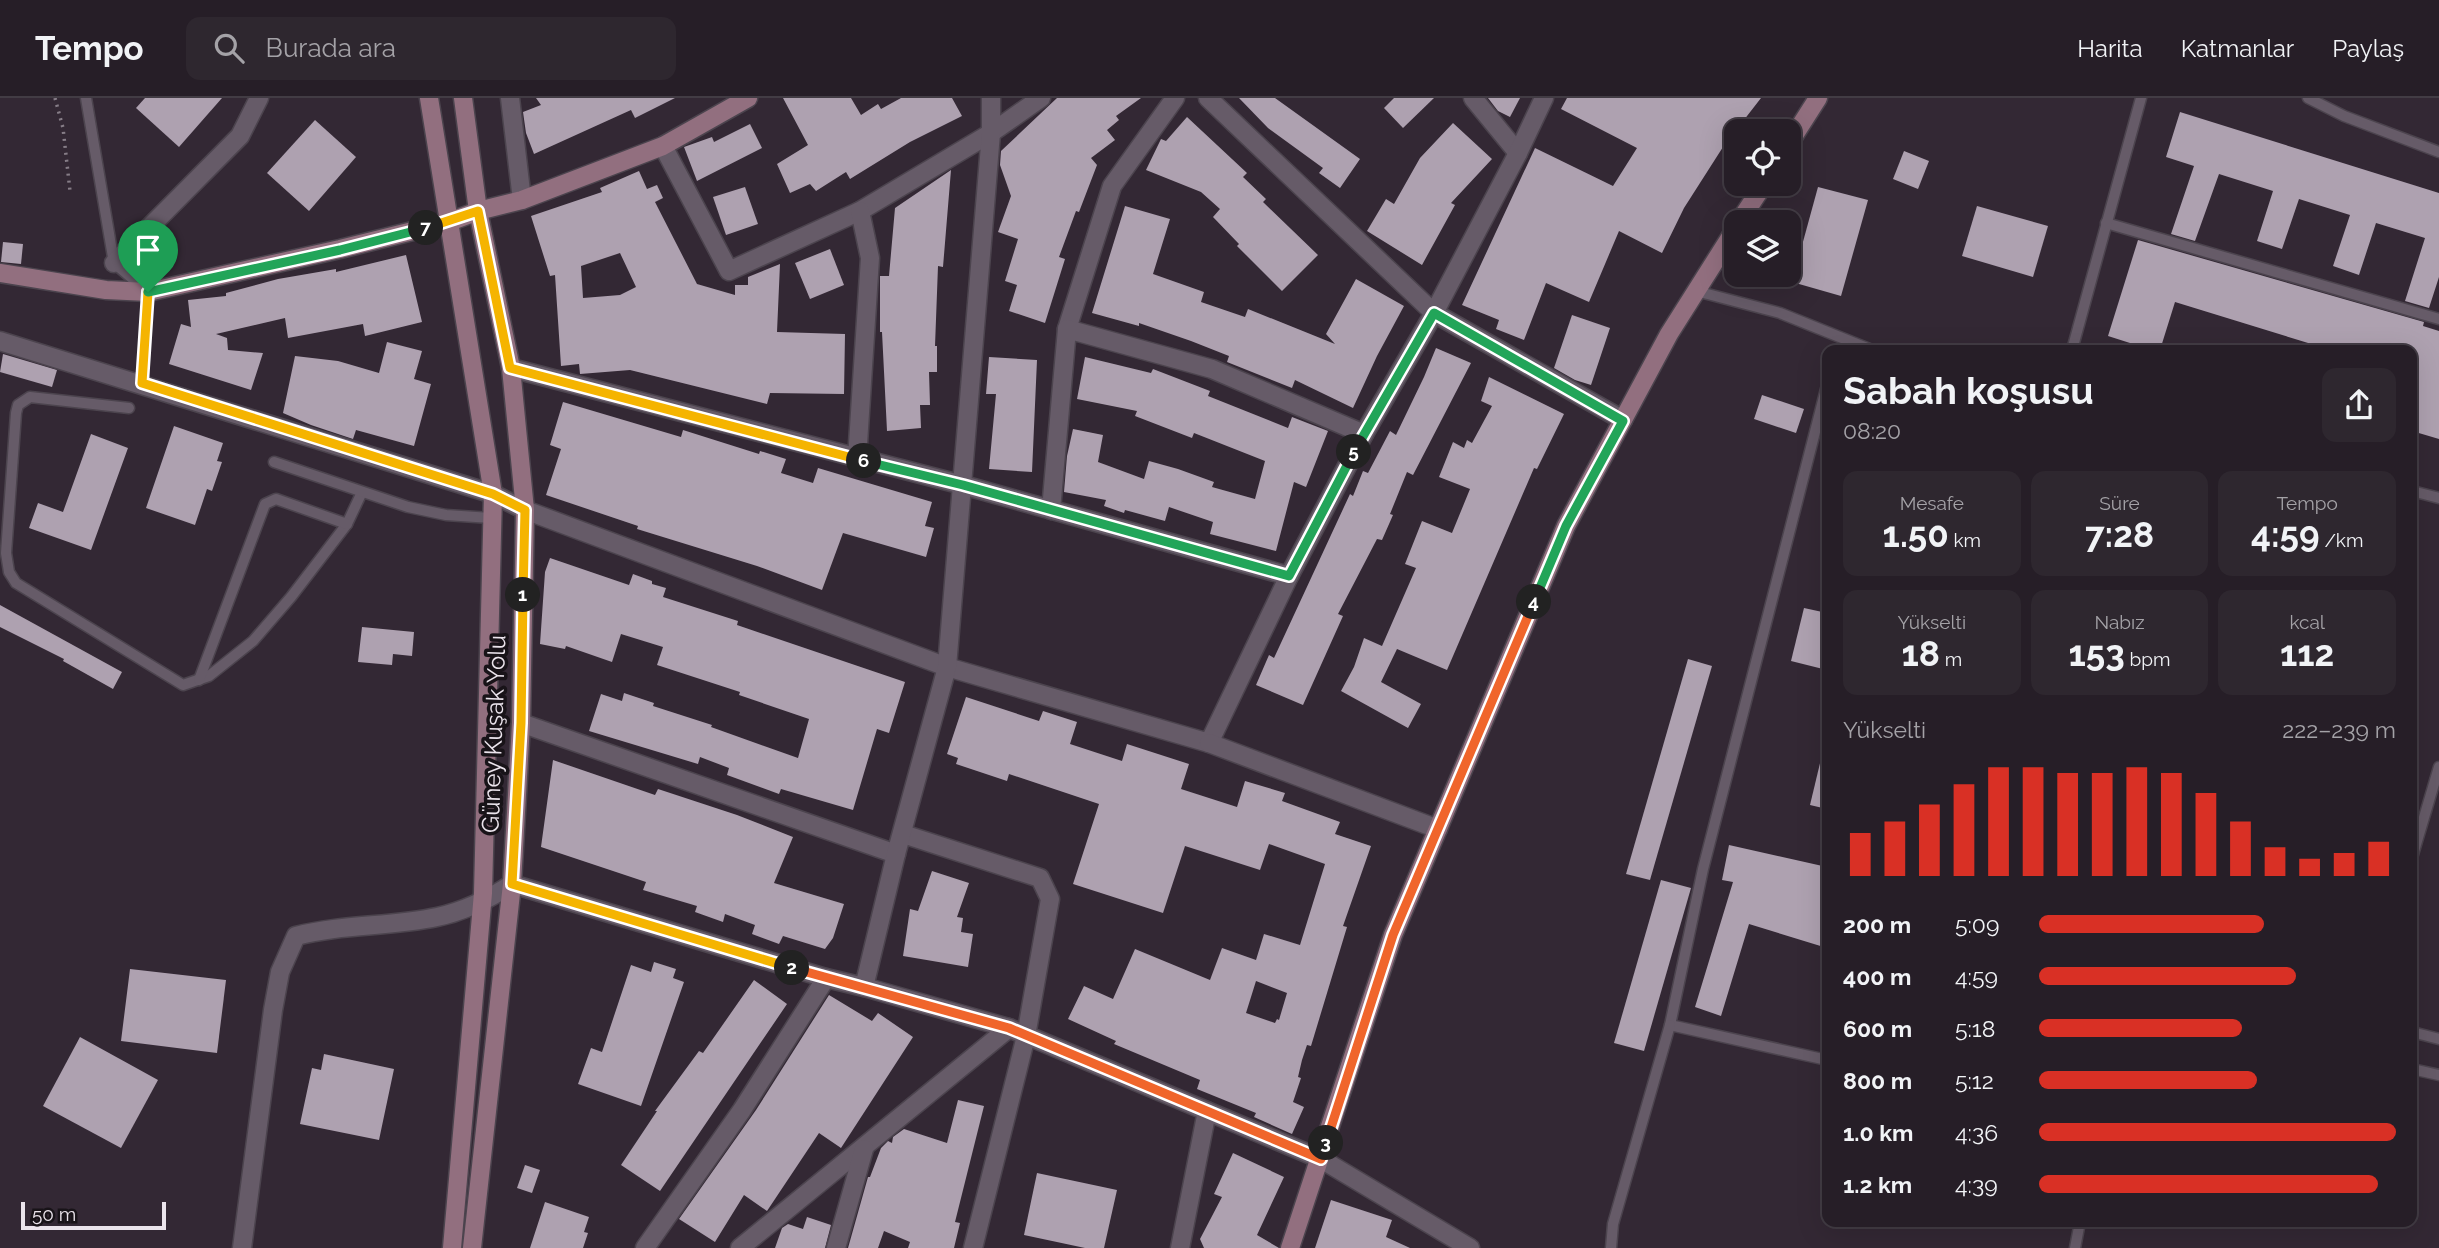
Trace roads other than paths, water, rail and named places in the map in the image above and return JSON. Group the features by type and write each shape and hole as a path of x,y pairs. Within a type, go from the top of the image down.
{"main road":[{"name":"Güney Kuşak Yolu","path":"429,98 493,494 482,903 452,1248"},
{"name":"Güney Kuşak Yolu","path":"463,98 478,211 510,368 525,510 521,723 512,884 472,1248"},
{"path":"0,273 106,290 148,292 340,250 522,200 663,146 748,98"},
{"path":"1801,125 1818,98"},
{"path":"1290,1248 1393,935 1566,526 1669,334 1724,247"}],"street":[{"path":"114,262 240,136 259,98"},
{"path":"510,98 522,200"},
{"path":"864,987 896,854 947,667 991,133 991,98"},
{"path":"663,146 729,271 860,211 991,133 1041,98"},
{"path":"1051,510 1067,329 1112,186 1175,98"},
{"path":"1208,98 1434,313 1623,421"},
{"path":"1473,98 1518,153"},
{"path":"1209,743 1289,576 1364,434 1434,313 1544,98"},
{"path":"858,459 870,258 860,211"},
{"path":"1067,329 1212,369 1364,434"},
{"path":"0,341 493,494 525,510 947,667 1209,743 1438,829"},
{"path":"510,368 963,485 1289,576"},
{"path":"521,723 896,854"},
{"path":"903,834 1040,878 1050,899 1027,1036 973,1248"},
{"path":"242,1248 273,1010 280,972 296,936 318,930 437,917 482,903 512,884 826,978 1009,1028 1321,1159 1470,1248"},
{"path":"645,1248 743,1110 826,978"},
{"path":"740,1248 1009,1028"},
{"path":"1180,1248 1207,1111"},
{"path":"835,1248 864,1149"}],"lane":[{"path":"86,98 114,262 148,292 142,383"},
{"path":"2073,345 2141,98"},
{"path":"2308,98 2344,116 2439,152"},
{"path":"2106,223 2439,319"},
{"path":"1696,291 1780,313 1859,345"},
{"path":"1837,345 1839,337"},
{"path":"129,408 30,397 18,405 6,553 9,572 16,583 183,685 209,676 253,641 347,524 362,492"},
{"path":"1611,1248 1613,1224 1670,1025 1703,869 1822,405"},
{"path":"274,462 408,507 446,515 491,518"},
{"path":"2417,492 2439,498"},
{"path":"199,680 265,504 270,499 276,499 347,524"},
{"path":"2417,841 2439,767"},
{"path":"1670,1025 1822,1058"},
{"path":"2417,1033 2439,1039"},
{"path":"2417,1070 2439,1075"},
{"path":"2075,1248 2079,1227"}]}
